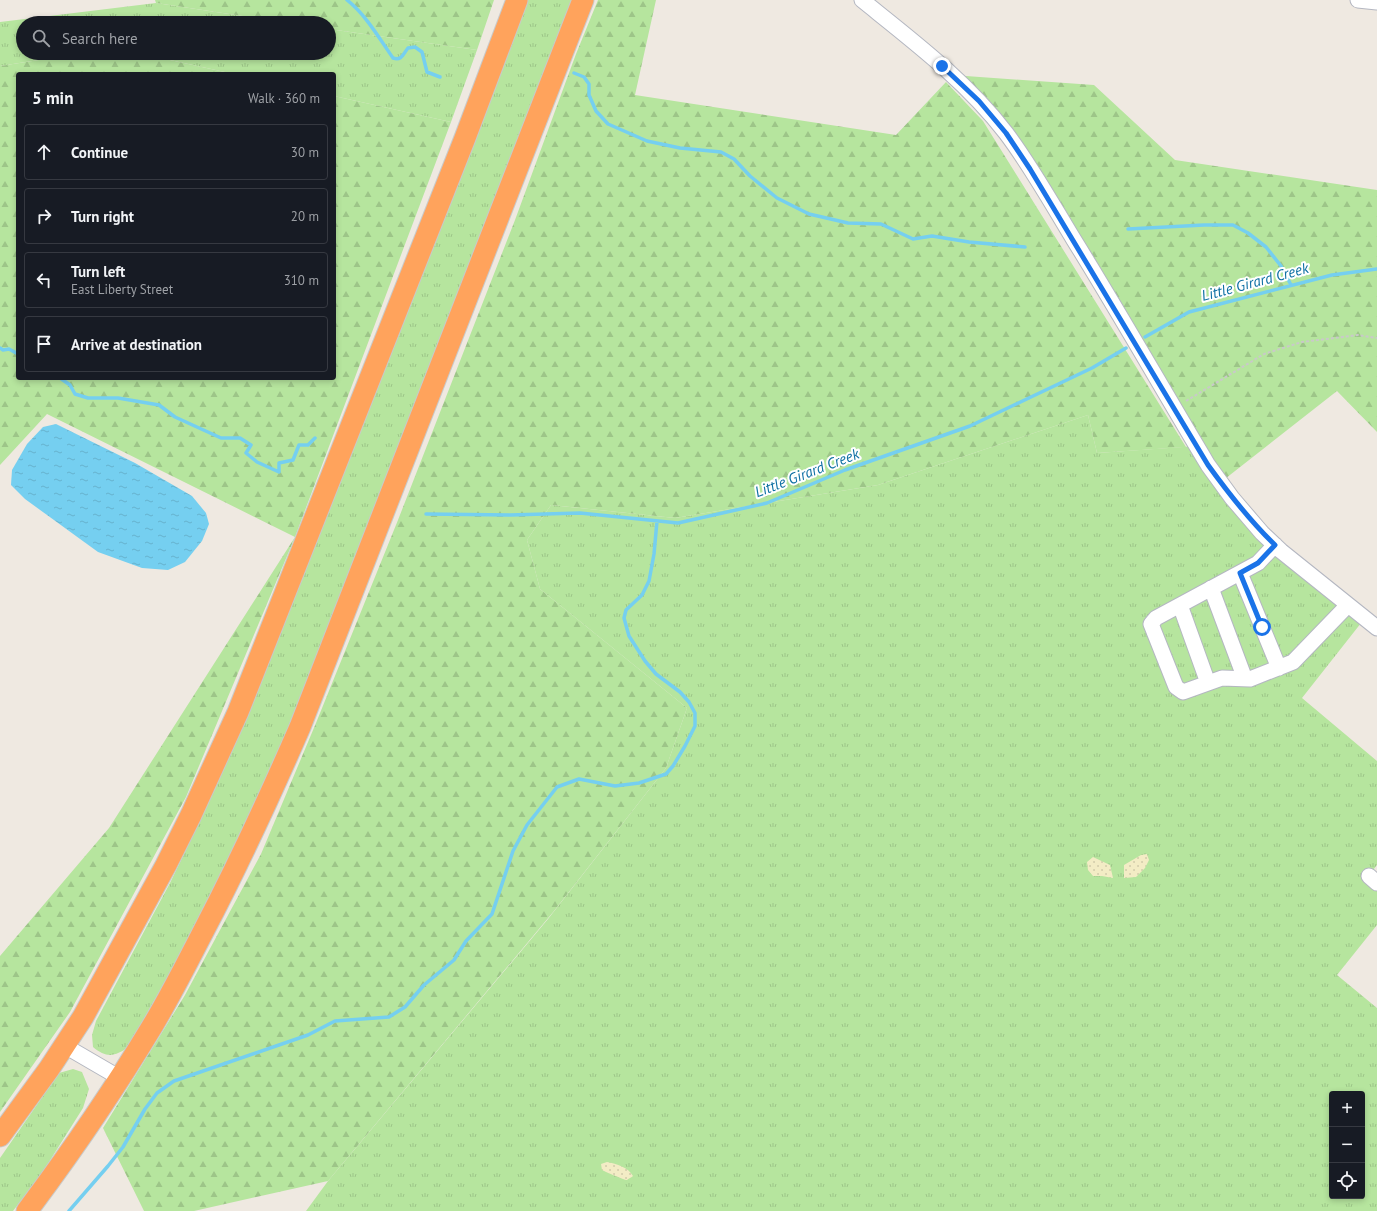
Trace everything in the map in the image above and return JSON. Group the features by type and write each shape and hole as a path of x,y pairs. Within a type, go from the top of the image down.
{"highway":[{"path":"0,1136 65,1046 83,1018 140,915 197,802 238,712 465,138 517,0"},
{"path":"27,1211 74,1148 154,1024 225,889 285,762 584,0"}],"street":[{"path":"862,0 952,75 979,101 1006,133 1047,196 1208,465 1232,498 1262,533 1275,545 1377,628"},
{"path":"1358,0 1377,2"},
{"path":"1275,545 1258,563 1156,618 1151,624 1176,687 1183,692 1222,678 1250,679 1293,662 1348,605"},
{"path":"1240,573 1279,668"},
{"path":"1211,588 1245,679"},
{"path":"1180,605 1208,683"},
{"path":"65,1046 120,1078"}],"path":[{"path":"1175,408 1264,354 1302,342 1358,335 1377,338"}],"green space":[{"path":"155,0 494,0 477,50 336,30 336,16 243,16 156,3"},
{"path":"526,0 575,0 294,716 248,823 194,930 128,1047 115,1054 110,1055 102,1053 93,1047 92,1035 96,1021 170,883 237,740 288,613"},
{"path":"598,0 656,0 635,95 896,135 946,82 983,121 1186,447 1097,453 1088,415 878,485 675,518 551,505 527,540 540,589 687,708 666,768 554,911 328,1181 194,1211 144,1211 103,1128 185,995 261,854 398,520 515,220 576,54"},
{"path":"156,3 243,16 49,16"},
{"path":"16,20 16,60 39,60 0,66 0,22"},
{"path":"336,30 477,50 451,122 336,96 336,72 225,72 170,60 336,60"},
{"path":"39,60 170,60 225,72 16,72 16,380 336,380 336,96 451,122 295,537 47,414 0,465 0,66"},
{"path":"952,75 1094,85 1175,160 1377,190 1377,432 1337,391 1221,482 1030,169"},
{"path":"1088,415 1097,453 1197,446 1232,498 1365,618 1302,698 1377,761 1377,865 1369,875 1377,883 1377,925 1337,975 1377,1008 1377,1211 306,1211 328,1181 548,919 666,768 687,708 540,589 527,540 551,505 675,518 878,485"},
{"path":"295,537 186,797 70,1012 0,1112 0,956 109,828"},
{"path":"73,1069 82,1072 89,1089 83,1108 42,1173 13,1211 0,1211 0,1158 59,1073"}],"sand":[{"path":"1147,854 1149,860 1145,868 1136,877 1124,878 1124,865 1141,855"},
{"path":"1093,857 1110,865 1113,878 1093,876 1088,870 1087,862"},
{"path":"607,1162 625,1168 633,1176 627,1180 602,1170 601,1164"}],"water":[{"path":"56,424 135,463 192,496 206,513 209,524 202,541 185,562 168,570 142,568 98,552 25,499 11,485 12,470 27,444 43,427"}],"waterway":[{"path":"347,0 366,20 393,58 398,59 408,48 415,47 422,52 427,72 440,77"},
{"path":"574,73 584,77 589,84 589,95 596,111 608,124 647,141 680,148 721,152 734,159 750,176 777,198 809,214 848,223 881,224 913,239 932,236 969,242 1025,247"},
{"path":"1128,229 1233,225 1248,233 1266,247 1281,266 1291,285"},
{"name":"Little Girard Creek","path":"1145,337 1189,312 1332,275 1377,269"},
{"name":"Little Girard Creek","path":"0,348 3,350 9,349 16,353"},
{"name":"Little Girard Creek","path":"426,514 510,515 580,513 678,523 767,503 845,470 970,426 1092,368 1126,348"},
{"name":"Little Girard Creek","path":"63,380 70,385 75,394 88,398 118,398 159,405 175,417 221,438 240,438 251,445 246,453 257,462 279,472 279,463 293,460 299,445 308,445 315,438"},
{"path":"69,1211 123,1147 145,1109 157,1093 174,1081 308,1035 335,1021 389,1017 405,1007 424,985 454,960 466,941 492,914 513,851 527,825 557,787 579,779 615,786 639,783 666,774 673,766 695,726 695,713 689,702 680,692 656,674 645,661 629,636 624,618 626,610 642,595 649,581 654,554 657,521"}],"route":[{"path":"942,66 979,101 1006,133 1080,249 1208,465 1232,498 1262,533 1275,545 1258,563 1240,573 1262,627"}]}
